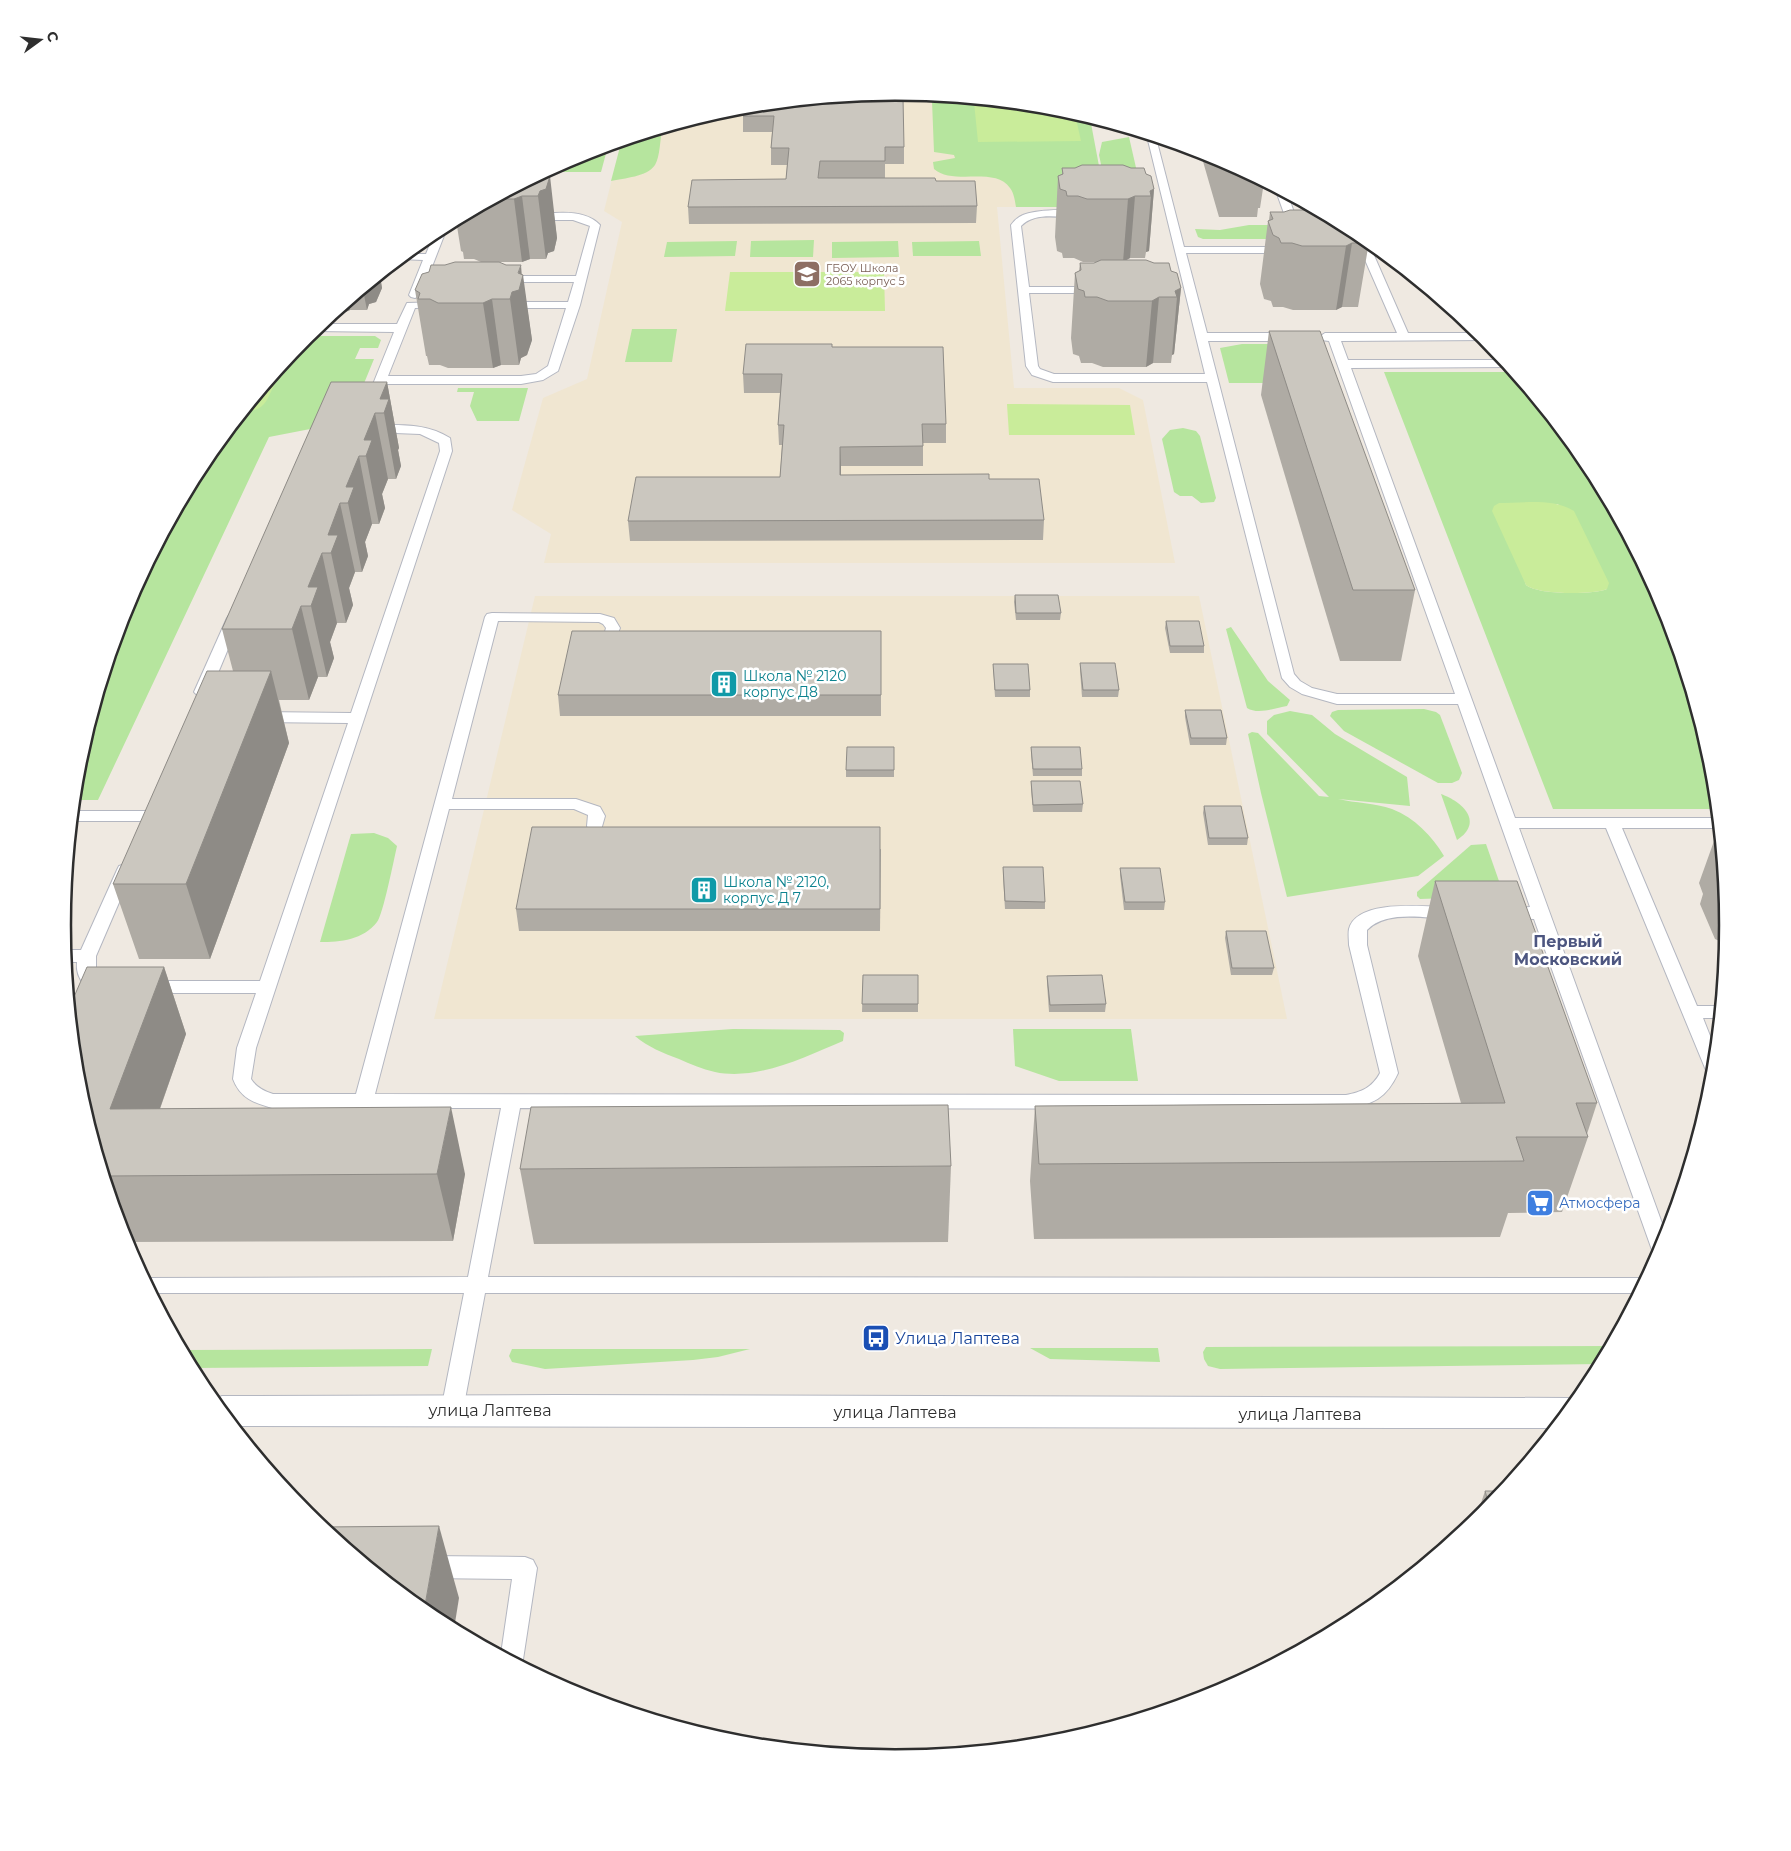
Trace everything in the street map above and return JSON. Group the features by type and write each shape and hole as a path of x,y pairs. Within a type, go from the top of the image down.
{"street":[{"name":"улица Лаптева","path":"230,1411 452,1410 1180,1414 1559,1413"}],"lane":[{"path":"1152,143 1166,215 1179,250 1185,290 1202,337 1287,675 1294,684 1306,691 1337,698 1464,699"},
{"path":"1179,250 1296,246 1283,198"},
{"path":"1091,215 1035,215 1020,219 1016,225 1032,366 1036,372 1053,378 1212,378"},
{"path":"381,380 521,380 539,377 554,368 558,361 596,229 594,223 576,217 520,217"},
{"path":"437,241 430,257 426,279 411,305 360,430 407,429 432,433 444,441 446,451 243,1064 242,1079 248,1089 258,1096 272,1101 363,1102 1346,1102 1364,1099 1377,1092 1384,1084 1389,1073 1358,945 1358,929 1369,919 1383,915 1467,913"},
{"path":"1330,250 1366,250 1404,337"},
{"path":"415,257 430,257"},
{"path":"491,279 581,279"},
{"path":"1024,290 1112,290"},
{"path":"411,305 450,305"},
{"path":"488,305 574,305"},
{"path":"329,328 402,328"},
{"path":"1202,337 1472,337"},
{"path":"1334,337 1658,1239"},
{"path":"1343,364 1498,364"},
{"path":"195,708 240,604"},
{"path":"363,1102 492,617 600,618 609,622 613,628 611,635"},
{"path":"240,717 357,718"},
{"path":"442,804 576,804 594,810 597,816 595,826"},
{"path":"78,815 151,808 140,833"},
{"path":"1508,823 1713,823"},
{"path":"1612,823 1709,1056"},
{"path":"129,860 87,956 86,976 90,981 98,985 125,987 267,987"},
{"path":"1486,913 1541,914"},
{"path":"72,956 87,956"},
{"path":"1691,1012 1715,1012"},
{"path":"452,1410 512,1102"},
{"path":"154,1285 1637,1285"},
{"path":"408,1566 524,1568 513,1655"}],"shaded area":[{"path":"896,101 1003,108 1089,125 1079,207 997,207 1014,388 1119,388 1143,400 1175,563 544,563 551,534 512,510 543,398 587,379 622,222 604,211 619,149 682,129 735,117 788,108"},
{"path":"535,596 1199,596 1287,1019 434,1019"}],"green space":[{"path":"932,102 1003,108 1091,125 1105,198 1079,207 1016,207 1010,188 1003,182 994,178 952,176 942,174 934,169 933,162 955,158 954,155 934,152"},
{"path":"974,105 1003,108 1077,122 1081,141 978,142"},
{"path":"661,136 658,158 651,169 635,176 611,181 619,149"},
{"path":"1129,137 1142,194 1102,169 1099,155 1102,142"},
{"path":"606,154 601,172 562,172"},
{"path":"1249,225 1275,225 1271,239 1203,239 1198,237 1195,229 1220,230"},
{"path":"814,240 813,257 750,257 751,241"},
{"path":"737,241 735,256 664,257 667,242"},
{"path":"898,241 899,257 832,258 832,242"},
{"path":"979,241 981,256 913,256 912,242"},
{"path":"730,272 884,272 885,311 725,311"},
{"path":"632,329 677,329 672,362 625,362"},
{"path":"320,336 375,336 381,340 378,348 360,348 355,359 374,359 358,398 336,424 269,437 98,800 81,800 99,712 134,610 156,561 182,513 210,468 242,424 276,382"},
{"path":"1242,344 1306,344 1330,383 1229,383 1220,348"},
{"path":"1384,372 1506,372 1549,424 1581,468 1609,513 1635,561 1657,610 1692,712 1711,809 1553,809","holes":["1499,503 1558,504 1607,589 1566,593 1542,591 1526,585"]},
{"path":"274,385 264,404 253,410"},
{"path":"458,388 528,388 519,421 477,421 470,406 474,392 457,392"},
{"path":"1007,404 1130,405 1135,435 1009,435"},
{"path":"1183,428 1196,431 1200,436 1216,498 1214,502 1201,503 1192,496 1180,496 1174,492 1162,439 1170,430"},
{"path":"1499,503 1557,504 1574,511 1609,583 1607,589 1566,593 1542,591 1526,585 1492,511 1494,506"},
{"path":"1231,627 1268,681 1290,700 1287,706 1261,711 1247,708 1226,629"},
{"path":"1424,709 1440,715 1462,773 1459,780 1452,783 1438,783 1344,731 1330,716 1332,712 1338,710"},
{"path":"1290,711 1312,715 1335,734 1407,777 1410,806 1338,799 1379,805 1408,817 1434,841 1444,856 1418,876 1287,897 1248,734 1252,732 1258,733 1319,796 1329,797 1267,734 1267,721 1274,715"},
{"path":"1441,794 1463,807 1470,820 1465,833 1457,840"},
{"path":"374,833 388,838 397,846 385,898 377,922 365,933 351,939 320,942 351,834"},
{"path":"1486,844 1500,884 1478,897 1420,899 1417,896 1417,892 1471,845"},
{"path":"733,1029 840,1030 844,1033 843,1041 781,1066 747,1073 731,1074 715,1072 692,1065 656,1049 635,1036"},
{"path":"1013,1029 1131,1029 1138,1081 1059,1081 1015,1066"},
{"path":"1604,1346 1593,1364 1220,1369 1208,1366 1203,1352 1206,1347"},
{"path":"1030,1348 1158,1348 1160,1362 1050,1359"},
{"path":"432,1349 428,1366 201,1368 189,1350"},
{"path":"512,1349 750,1349 718,1357 693,1360 545,1369 512,1362 509,1356"}],"building":[{"path":"903,101 904,147 885,147 885,161 820,161 818,178 935,178 936,181 975,181 977,206 688,207 692,180 786,179 789,148 771,148 774,116 743,116 788,108 842,103"},
{"path":"1082,165 1123,165 1131,168 1144,168 1146,174 1151,176 1154,189 1150,191 1151,196 1135,196 1128,199 1087,199 1078,196 1067,196 1066,191 1060,189 1058,176 1063,174 1062,168 1075,168"},
{"path":"549,178 546,189 540,191 538,196 522,196 507,199"},
{"path":"1304,210 1357,243 1346,246 1302,246 1292,243 1281,243 1279,238 1273,235 1268,221 1273,219 1270,212"},
{"path":"1101,260 1146,260 1154,263 1169,263 1171,271 1177,273 1181,288 1175,291 1177,297 1159,297 1152,301 1108,301 1097,297 1085,297 1084,291 1078,289 1075,273 1081,270 1080,263 1094,263"},
{"path":"455,262 499,262 506,265 521,265 518,273 523,275 519,290 512,292 510,299 492,299 483,303 438,303 430,299 418,299 420,293 415,290 422,274 429,272 431,265 445,265"},
{"path":"1269,331 1320,331 1415,590 1353,590"},
{"path":"746,344 832,344 832,347 943,347 946,424 922,424 923,446 840,447 840,475 989,474 989,479 1039,479 1044,520 628,521 636,477 780,477 784,425 778,425 782,374 743,374"},
{"path":"331,382 387,382 380,399 389,399 384,413 375,413 364,440 372,440 366,456 359,456 346,487 354,487 348,503 340,503 328,535 338,535 331,553 322,553 308,587 318,587 311,606 301,606 292,629 222,629"},
{"path":"1015,595 1058,595 1061,613 1016,613"},
{"path":"1166,621 1199,621 1204,646 1170,646"},
{"name":"Школа № 2120 корпус Д8","path":"572,631 881,631 881,695 558,695"},
{"path":"1080,663 1115,663 1119,690 1083,690"},
{"path":"993,664 1028,664 1030,690 995,690"},
{"path":"207,671 271,671 186,884 113,884"},
{"path":"1185,710 1221,710 1227,738 1191,738"},
{"path":"847,747 894,747 894,770 846,770"},
{"path":"1031,747 1080,747 1082,769 1033,769"},
{"path":"1031,781 1080,781 1083,804 1033,805"},
{"path":"1204,806 1241,806 1248,838 1209,838"},
{"name":"Школа № 2120, корпус Д 7","path":"532,827 880,827 880,909 516,909"},
{"path":"1003,867 1043,867 1045,902 1005,901"},
{"path":"1120,868 1160,868 1165,902 1125,902"},
{"path":"1435,881 1517,881 1597,1103 1576,1103 1588,1137 1516,1137 1524,1161 1039,1164 1035,1106 1505,1103"},
{"path":"1226,931 1266,931 1274,968 1232,968"},
{"path":"87,967 164,967 110,1109 451,1107 437,1174 111,1176 99,1139 87,1086 78,1033 75,996"},
{"path":"863,975 918,975 918,1004 862,1004"},
{"path":"1102,975 1106,1004 1050,1005 1047,976"},
{"path":"948,1105 951,1166 520,1169 531,1107"},
{"path":"1485,1491 1494,1491 1487,1498"},
{"path":"439,1526 426,1602 352,1545 333,1527"}],"place":[{"name":"ГБОУ Школа 2065 корпус 5","path":"807,274"},
{"name":"Школа № 2120 корпус Д8","path":"724,684"},
{"name":"Школа № 2120, корпус Д 7","path":"704,890"},
{"name":"Атмосфера","path":"1540,1203"},
{"name":"Улица Лаптева","path":"876,1338"}],"district":[{"name":"Первый Московский","path":"1568,950"}]}
